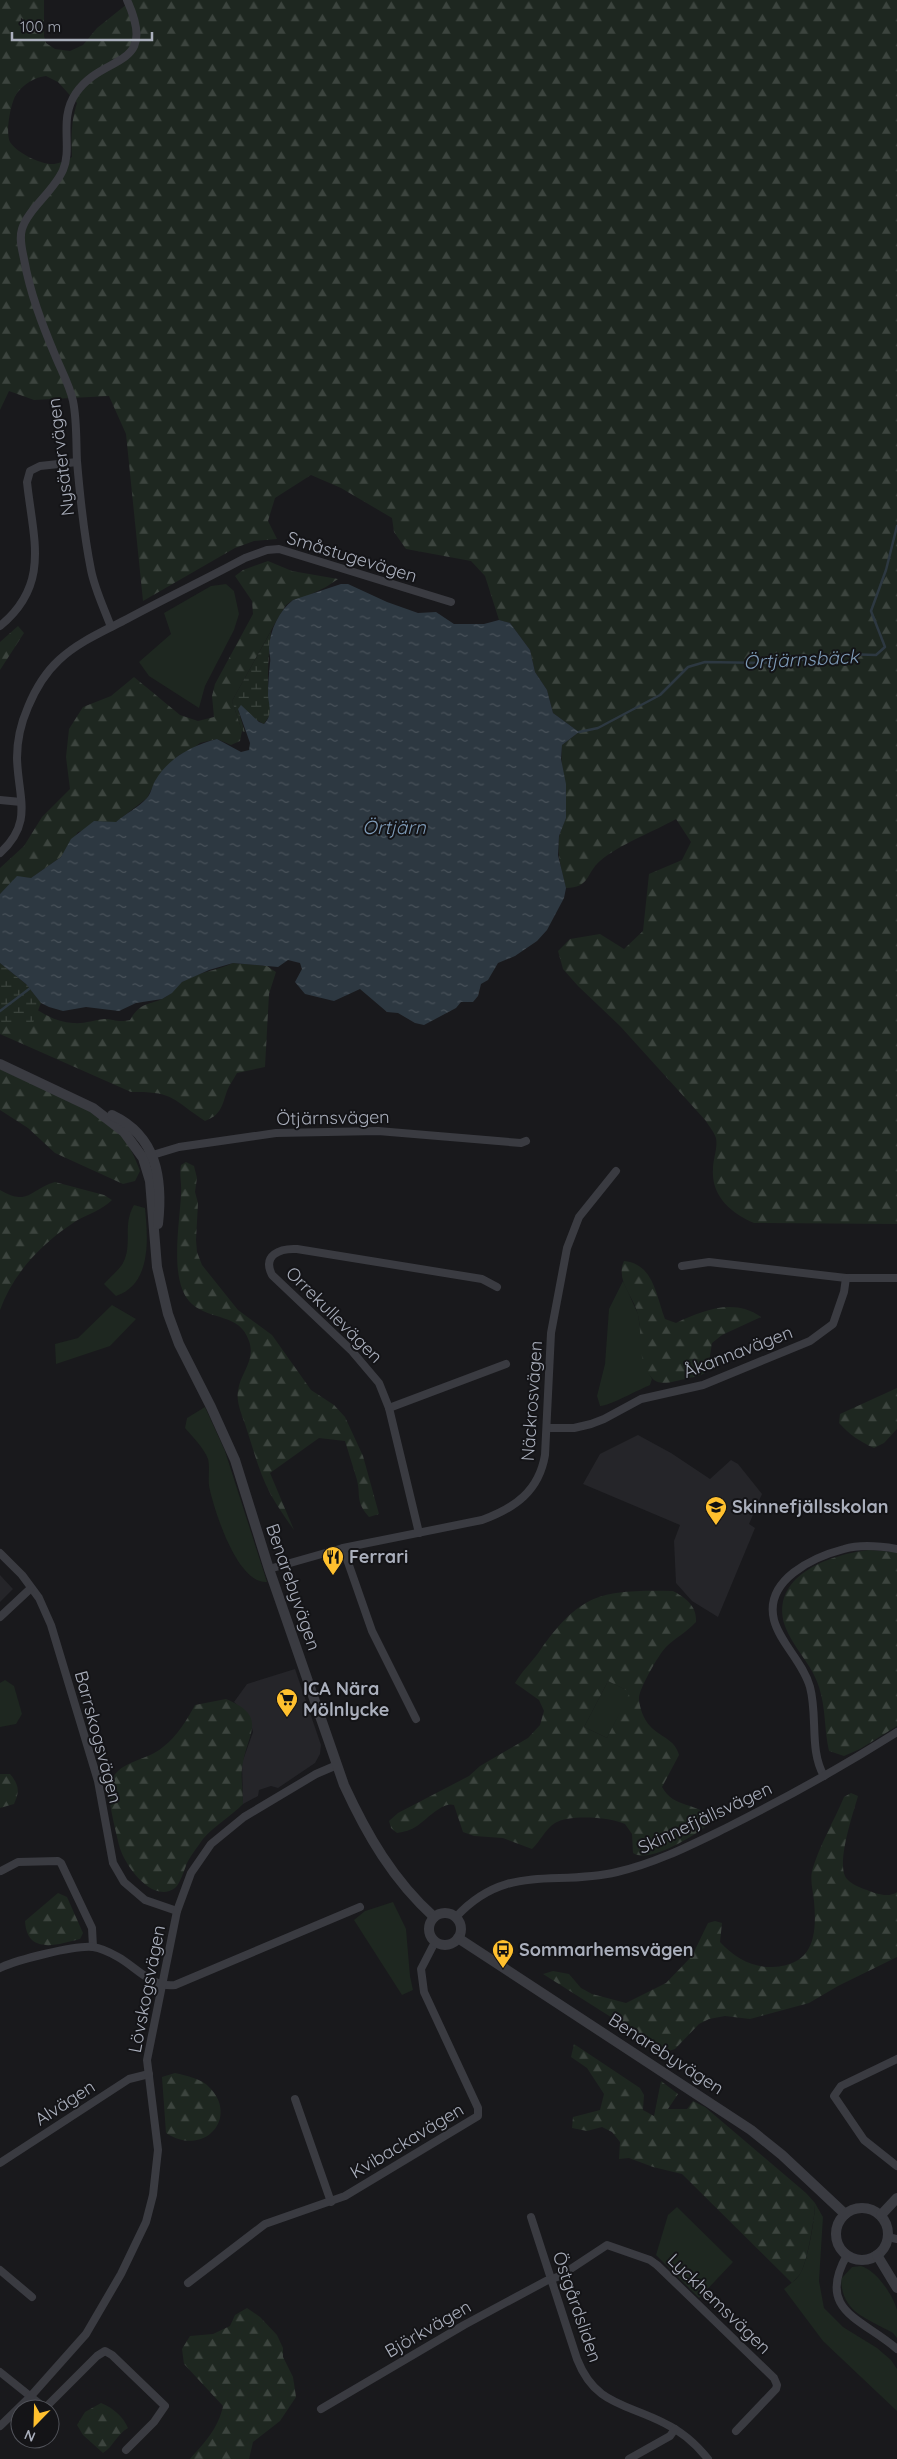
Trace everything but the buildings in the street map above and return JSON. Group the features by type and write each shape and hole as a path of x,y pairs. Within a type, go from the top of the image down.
{"street":[{"name":"Nysätervägen","path":"111,627 91,571 77,462 73,401 38,315 27,279 21,238 24,223 46,197 63,170 66,159 66,124 70,104 76,93 97,74 126,56 134,48 138,31 128,0"},
{"path":"0,626 23,602 33,581 35,558 27,482 30,471 40,466 77,462"},
{"name":"Småstugevägen","path":"111,627 245,558 267,550 279,549 451,602"},
{"path":"0,853 18,832 22,815 17,757 19,738 22,723 36,691 59,660 79,645 111,627"},
{"path":"0,800 21,802"},
{"name":"Benarebyvägen","path":"0,1064 116,1117 129,1126 147,1156 161,1192 155,1250 160,1284 173,1328 229,1445 269,1570 337,1765 358,1814 384,1861 405,1889 434,1917"},
{"name":"Ötjärnsvägen","path":"147,1156 179,1146 276,1133 378,1131 526,1142"},
{"name":"Näckrosvägen","path":"269,1570 343,1548 482,1520 499,1514 520,1502 534,1486 541,1473 545,1455 547,1428 545,1424 551,1334 567,1248 579,1217 616,1171"},
{"name":"Orrekullevägen","path":"419,1533 389,1408 379,1383 370,1369 272,1275 268,1268 273,1254 286,1248 482,1279 497,1287"},
{"path":"682,1266 710,1262 846,1278 897,1278"},
{"name":"Åkannavägen","path":"547,1428 574,1428 591,1424 640,1399 703,1384 810,1341 833,1324 844,1292 846,1278"},
{"path":"389,1408 506,1364"},
{"path":"824,1776 816,1756 815,1713 809,1684 798,1660 780,1635 774,1621 775,1599 784,1580 794,1572 828,1554 845,1548 864,1546 897,1549"},
{"path":"343,1548 372,1631 416,1719"},
{"name":"Barrskogsvägen","path":"0,1553 22,1575 30,1589 39,1598 51,1625 90,1750 98,1781 113,1863 124,1882 145,1900 177,1912"},
{"path":"0,1617 30,1589"},
{"name":"Skinnefjällsvägen","path":"456,1917 477,1898 509,1882 617,1872 687,1847 824,1776 897,1732"},
{"name":"Lövskogsvägen","path":"0,2426 30,2397 86,2334 121,2274 146,2222 153,2195 158,2150 147,2060 161,1983 177,1912 191,1873 212,1844 244,1817 316,1774 337,1765"},
{"path":"2,1871 18,1862 58,1861 61,1863 92,1928 94,1936 93,1947"},
{"path":"0,1968 22,1960 79,1948 93,1947 118,1957 150,1979 171,1986 180,1984 360,1906"},
{"path":"447,1913 456,1917 461,1927 458,1938 447,1945 435,1942 429,1932 430,1924 434,1917 447,1913"},
{"name":"Benarebyvägen","path":"458,1938 751,2130 782,2155 845,2214"},
{"name":"Kvibackavägen","path":"188,2283 266,2224 331,2202 371,2181 473,2120 479,2113 424,1992 421,1969 435,1942"},
{"path":"897,2059 841,2086 834,2096 864,2140 897,2166"},
{"name":"Alvägen","path":"0,2163 129,2079 149,2074"},
{"path":"295,2099 331,2202"},
{"path":"881,2215 897,2198"},
{"path":"863,2207 881,2215 893,2238 877,2255 861,2260 847,2255 840,2247 836,2237 839,2222 845,2214 863,2207"},
{"name":"Östgårdsliden","path":"531,2218 577,2359 594,2389 616,2403 676,2429 708,2459"},
{"name":"Lyckhemsvägen","path":"552,2279 583,2262 607,2245 613,2249 650,2260 658,2265 768,2372 777,2384 776,2389 736,2432"},
{"path":"847,2255 837,2279 838,2301 854,2319 897,2349"},
{"path":"877,2255 897,2288"},
{"path":"0,2270 32,2297"},
{"name":"Björkvägen","path":"321,2409 464,2325 552,2279"},
{"path":"54,2399 97,2356 105,2351 112,2355 165,2406 154,2422 126,2450"},
{"path":"0,2372 33,2399"},
{"path":"629,2459 670,2436 676,2429"}],"shaded area":[{"name":"Skinnefjällsskolan","path":"638,1435 671,1453 710,1479 731,1460 738,1464 762,1494 749,1524 755,1528 718,1617 692,1601 676,1583 674,1541 680,1525 583,1484 600,1454"},
{"path":"0,1575 13,1589 0,1602"},
{"path":"295,1669 321,1745 320,1754 315,1763 278,1788 271,1786 259,1790 258,1796 243,1804 242,1763 253,1732 249,1716 234,1702 247,1684"}],"green space":[{"path":"0,0 44,0 44,36 46,43 55,49 70,51 83,45 97,28 132,0 897,0 897,1224 754,1223 730,1209 719,1195 713,1179 716,1138 713,1131 620,1026 563,969 558,951 570,939 600,934 624,949 643,931 649,874 682,860 691,842 676,819 617,849 600,861 584,883 566,888 559,851 560,835 566,815 562,745 579,732 553,713 547,690 535,672 530,650 510,623 499,620 485,576 471,561 406,549 394,532 392,518 341,488 311,475 275,498 268,521 277,539 254,541 235,548 143,601 126,434 109,396 34,400 9,391 0,410","holes":["46,76 58,82 77,103 72,130 72,157 59,163 49,164 30,158 13,146 10,142 8,124 15,97 23,87 34,79"]},
{"path":"268,561 292,571 338,579 305,597 293,600 286,605 278,618 232,701 242,731 240,741 231,745 217,739 200,743 179,755 156,780 147,798 116,822 78,832 61,857 31,878 17,877 0,894 0,868 24,846 42,817 70,789 66,757 69,729 83,707 111,696 134,677 180,715 198,721 214,717 212,696 215,684 253,614 252,601 235,576 243,570"},
{"path":"226,584 234,591 239,614 234,630 205,686 199,708 149,676 139,662 171,634 164,613 211,586"},
{"path":"18,626 24,633 0,670 0,642"},
{"path":"271,631 268,693 271,713 264,724 238,710 245,732 242,731 232,701"},
{"path":"0,963 27,985 41,1003 33,1023 0,1025"},
{"path":"233,963 267,966 276,972 269,994 265,1067 237,1073 218,1113 205,1121 178,1102 164,1095 131,1092 0,1034 0,977 33,1007 52,1018 73,1023 104,1019 122,1021 130,1020 141,1007 167,996 188,979"},
{"path":"0,1069 80,1106 108,1122 121,1135 133,1155 140,1171 135,1181 123,1184 55,1153 28,1128 0,1110"},
{"path":"186,1162 194,1166 197,1178 195,1192 198,1203 196,1240 197,1252 202,1265 238,1310 272,1335 311,1390 334,1405 345,1417 363,1456 379,1514 369,1517 362,1507 357,1480 345,1441 319,1438 270,1473 294,1530 271,1495 256,1460 238,1400 239,1385 251,1355 249,1341 245,1332 232,1321 208,1313 192,1304 180,1282 177,1252 181,1190 180,1169 181,1165"},
{"path":"55,1182 104,1195 112,1200 76,1221 41,1249 21,1271 0,1310 0,1190 10,1195 24,1197"},
{"path":"134,1205 145,1208 147,1246 145,1259 142,1271 136,1281 128,1290 116,1296 104,1284 121,1266 126,1256 130,1212"},
{"path":"624,1261 634,1263 648,1275 656,1291 665,1319 676,1323 708,1310 730,1307 751,1311 761,1317 722,1335 712,1343 710,1356 713,1364 704,1373 672,1382 663,1383 655,1381 644,1364 638,1315 623,1282 622,1268"},
{"path":"623,1281 638,1314 646,1368 652,1379 650,1385 616,1401 600,1406 597,1396 605,1364 609,1309"},
{"path":"112,1305 136,1319 110,1346 56,1364 55,1344 78,1338"},
{"path":"897,1388 897,1429 884,1443 874,1448 855,1437 839,1423 840,1414"},
{"path":"205,1407 225,1451 267,1582 256,1579 246,1571 229,1544 216,1511 209,1486 208,1459 201,1446 185,1428 187,1418"},
{"path":"868,1550 897,1552 897,1726 860,1749 844,1756 829,1751 819,1687 812,1671 788,1634 782,1609 786,1594 794,1581 806,1571 836,1557"},
{"path":"673,1591 690,1603 695,1611 696,1622 663,1651 654,1664 639,1698 641,1709 648,1723 674,1745 679,1755 662,1787 673,1799 705,1813 710,1818 708,1825 671,1847 650,1855 633,1853 632,1834 625,1824 600,1818 570,1818 561,1820 548,1829 532,1849 503,1838 474,1836 463,1832 454,1805 440,1808 417,1826 407,1831 397,1833 391,1828 389,1821 398,1813 469,1776 480,1766 528,1738 540,1725 544,1711 539,1700 515,1683 554,1632 568,1617 581,1606 610,1594","holes":["608,1681 630,1692 607,1738 584,1727"]},
{"path":"5,1680 14,1686 22,1714 16,1724 0,1727 0,1683"},
{"path":"608,1681 631,1692 607,1738 584,1727"},
{"path":"226,1699 239,1705 251,1718 251,1733 242,1767 243,1804 203,1839 188,1861 177,1886 166,1892 157,1891 148,1887 140,1880 126,1862 122,1853 110,1803 109,1787 111,1781 121,1769 157,1752 173,1738 195,1705"},
{"path":"0,1774 10,1774 17,1785 18,1792 14,1804 0,1808"},
{"path":"851,1793 858,1796 846,1839 843,1863 844,1872 851,1883 859,1887 878,1894 886,1895 897,1892 897,1957 838,1986 809,2003 750,2019 725,2016 709,2019 699,2024 675,2049 666,2052 543,1974 553,1971 569,1974 581,1988 592,1994 626,2003 666,1983 692,1956 708,1923 715,1921 722,1923 720,1942 744,1960 765,1967 787,1965 797,1961 810,1946 815,1925 812,1871 844,1797"},
{"path":"58,1893 67,1897 83,1933 80,1939 62,1944 45,1945 37,1943 31,1939 27,1932 25,1921"},
{"path":"393,1902 406,1929 413,1990 402,1995 354,1920 365,1911"},
{"path":"574,2044 640,2088 644,2095 643,2110 654,2116 661,2081 678,2094 668,2109 687,2109 693,2101 705,2107 806,2193 815,2203 812,2229 803,2269 792,2283 682,2174 653,2167 629,2158 619,2159 620,2142 612,2132 602,2127 587,2131 572,2128 573,2117 600,2110 604,2094 587,2068 571,2057"},
{"path":"175,2073 202,2082 210,2088 218,2100 221,2111 219,2122 213,2131 204,2138 193,2141 180,2139 166,2133 162,2077"},
{"path":"815,2203 823,2217 819,2281 824,2308 843,2327 877,2348 891,2360 897,2369 897,2411 823,2341 784,2289 798,2277 804,2266 811,2238"},
{"path":"677,2207 733,2262 699,2298 656,2255 668,2215"},
{"path":"861,2266 867,2268 878,2278 892,2297 897,2310 897,2338 893,2333 858,2313 846,2300 842,2290 841,2279 852,2267"},
{"path":"247,2308 260,2317 277,2335 283,2348 283,2357 293,2377 296,2397 280,2421 253,2442 249,2459 190,2459 206,2441 218,2422 223,2406 184,2364 182,2349 190,2336 213,2334 230,2326 235,2315"},
{"path":"101,2403 117,2413 128,2428 103,2453 83,2435 77,2425 85,2412"}],"water":[{"name":"Örtjärn","path":"341,584 348,584 387,602 418,613 436,612 454,624 484,624 499,620 510,623 530,650 535,672 547,690 553,713 579,732 562,745 561,759 566,784 566,818 559,836 558,855 566,888 564,898 547,930 537,941 515,956 498,963 488,980 481,984 478,996 473,1002 461,1002 456,1008 424,1025 415,1023 398,1013 387,1012 360,989 334,1001 305,994 295,982 302,969 300,963 288,960 278,967 233,963 209,970 182,982 172,993 162,999 136,1003 119,1011 86,1007 63,1011 41,1003 26,984 0,963 0,894 17,876 31,878 61,857 71,839 94,821 116,822 140,804 148,796 160,773 174,759 190,749 217,739 241,752 249,750 250,743 238,709 241,705 259,722 264,724 269,717 269,648 271,634 276,621 293,600"}],"waterway":[{"name":"Örtjärnsbäck","path":"579,732 598,728 660,695 688,667 705,662 771,663 790,656 810,662 844,654 876,655 885,647 871,611 886,570 897,526"},
{"path":"0,1011 29,989"}],"place":[{"name":"Skinnefjällsskolan","path":"716,1526"},
{"name":"Ferrari","path":"333,1576"},
{"name":"ICA Nära Mölnlycke","path":"287,1718"},
{"name":"Sommarhemsvägen","path":"503,1969"}]}
